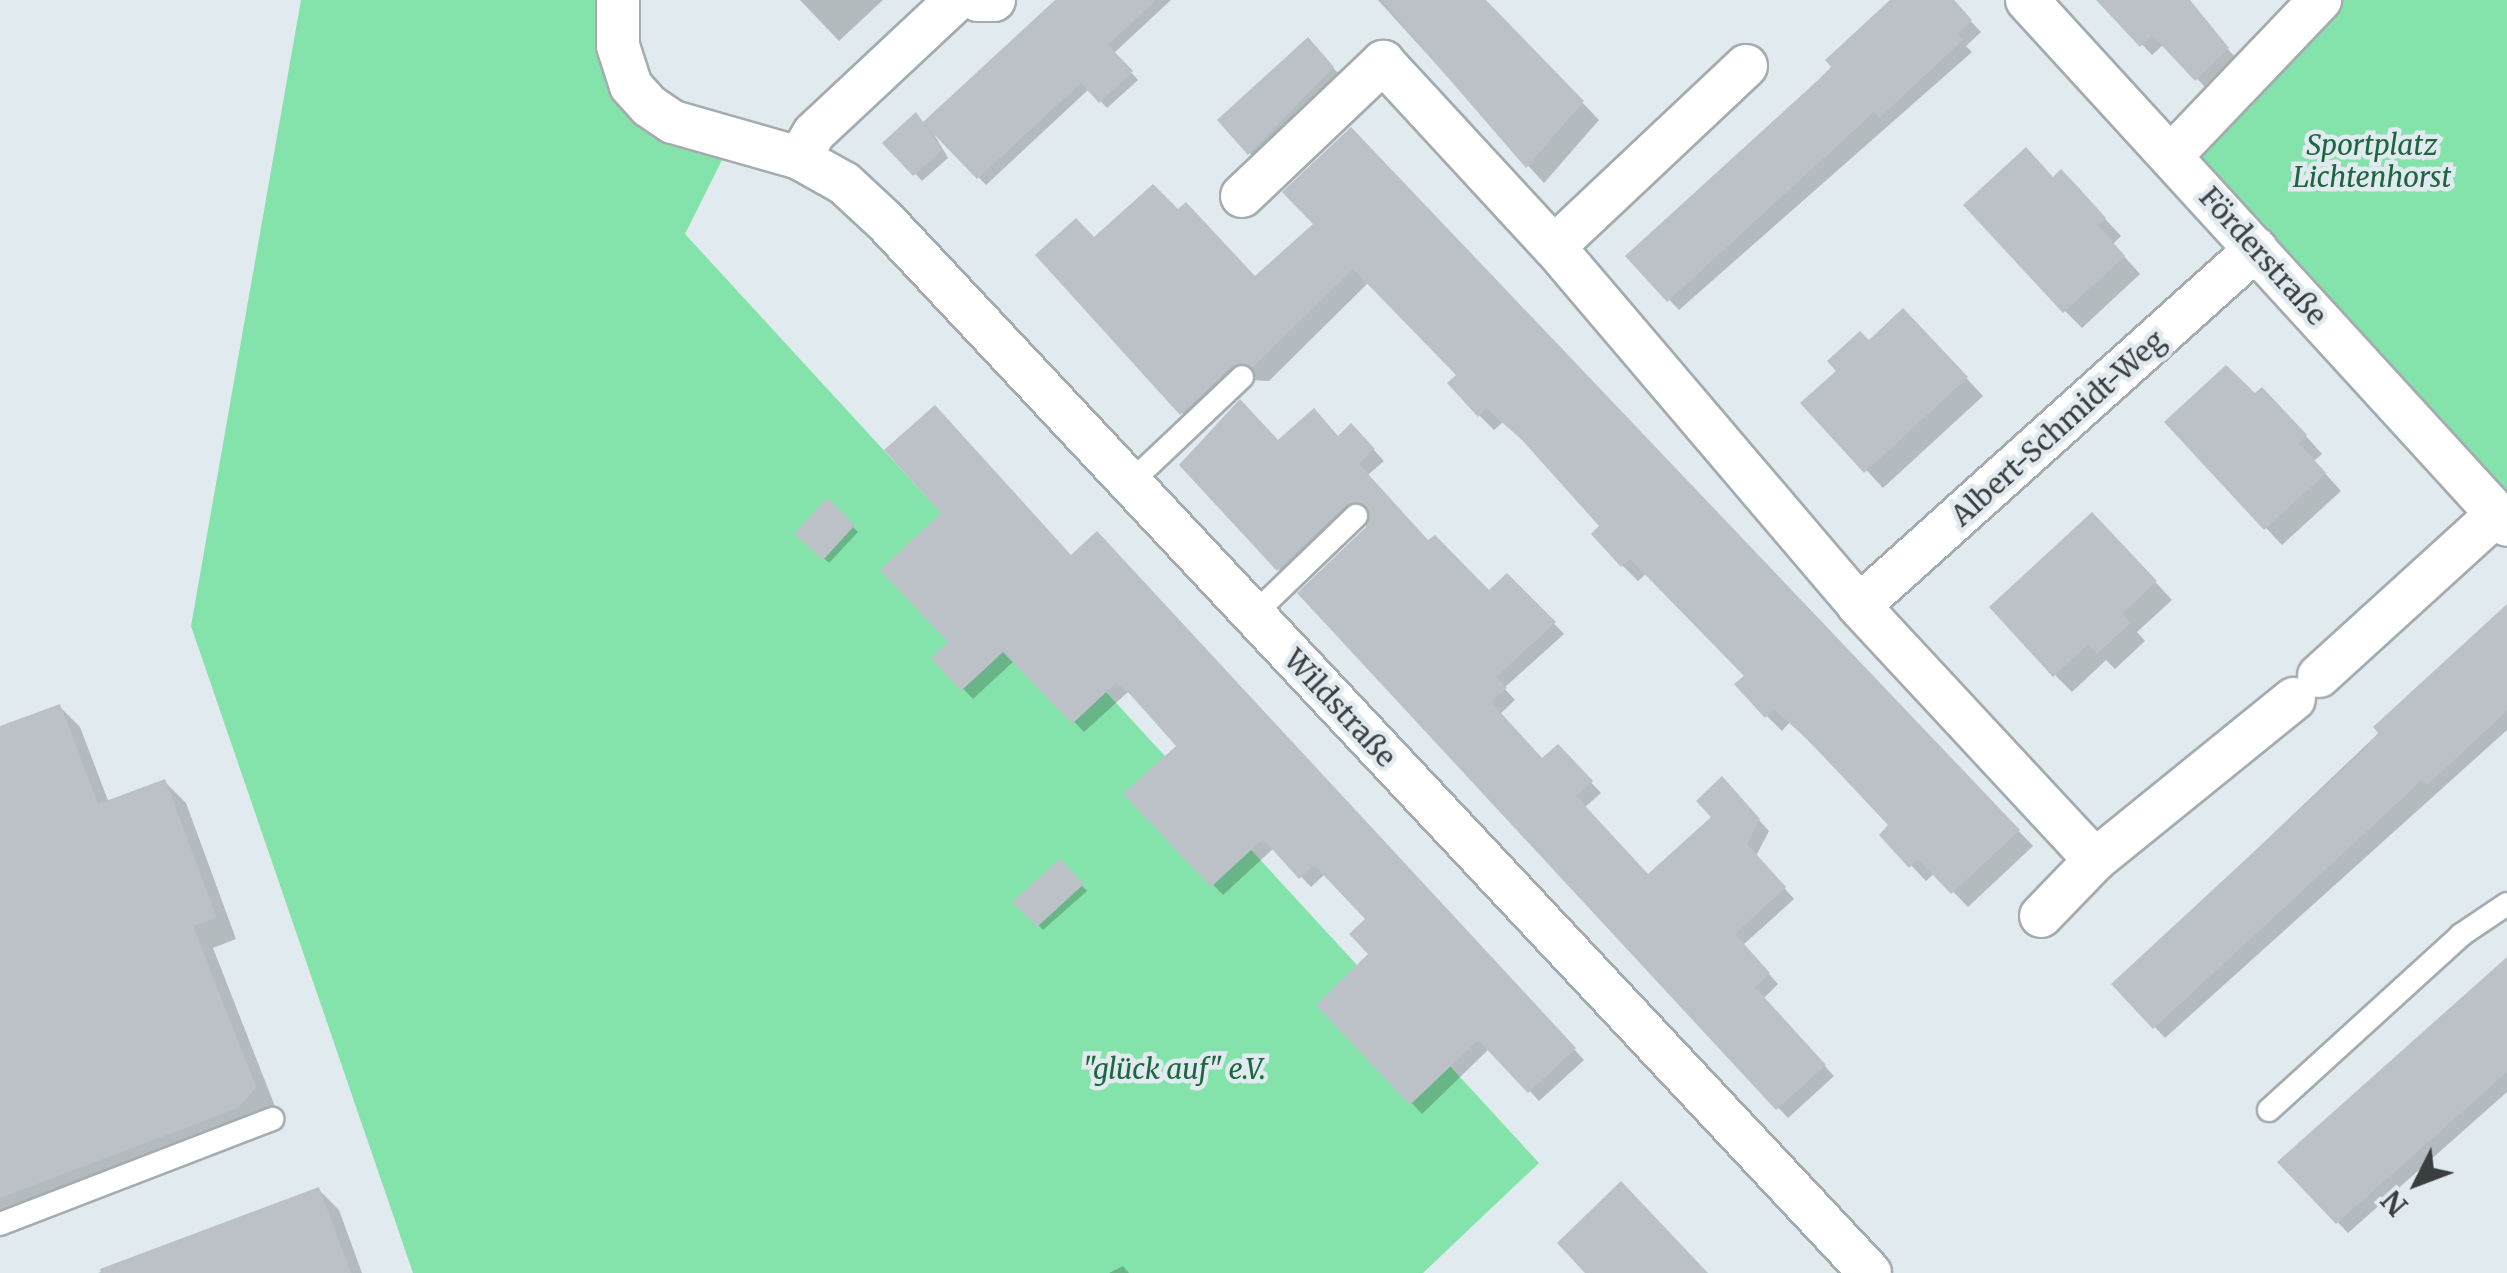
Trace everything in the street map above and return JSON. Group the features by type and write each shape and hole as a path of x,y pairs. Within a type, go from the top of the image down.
{"street":[{"name":"Wildstraße","path":"618,0 618,46 631,86 649,106 673,122 799,158 844,184 884,222 1870,1273"},
{"path":"799,158 814,132 956,0"},
{"path":"978,0 994,0"},
{"name":"Förderstraße","path":"2027,0 2502,519 2306,688 2095,860"},
{"path":"2171,156 2320,0"},
{"path":"1242,196 1383,62 1554,248 1859,606 2095,860 2041,916"},
{"path":"1554,248 1746,66"},
{"name":"Albert-Schmidt-Weg","path":"1859,606 2256,250"}],"lane":[{"path":"1130,482 1242,378"},
{"path":"1253,614 1356,516"},
{"path":"2270,1110 2461,936 2507,904"},
{"path":"0,1224 272,1119"}],"green space":[{"name":"\"glück auf\" e.V.","path":"301,0 611,0 611,49 730,144 685,234 1539,1163 1423,1273 413,1273 191,626"},
{"name":"Sportplatz Lichtenhorst","path":"2334,0 2507,0 2507,513 2187,156"}],"building":[{"path":"1055,0 1156,0 1108,45 1133,71 1099,103 1081,83 977,179 925,125 942,150 913,176 882,143 916,112 923,122"},
{"path":"1381,0 1486,0 1584,101 1526,168"},
{"path":"1890,0 1954,0 1972,20 1958,34 1963,40 1879,118 1874,112 1667,302 1625,256 1817,81 1831,67 1825,60"},
{"path":"2096,0 2190,0 2229,48 2195,81 2152,35 2140,47"},
{"path":"1308,37 1334,67 1248,155 1217,120"},
{"path":"1351,127 2020,830 1951,894 1918,859 1909,868 1879,835 1888,825 1809,741 1774,709 1765,718 1734,684 1744,676 1630,559 1621,567 1591,534 1599,526 1522,440 1486,408 1478,417 1447,383 1456,375 1353,269 1253,367 1232,366 1180,415 1035,255 1076,218 1094,237 1153,184 1178,209 1186,202 1255,276 1313,224 1282,192"},
{"path":"2026,147 2053,177 2061,169 2078,187 2106,218 2098,225 2125,256 2063,313 1963,205"},
{"path":"1903,308 1968,377 1864,473 1800,403 1836,371 1827,361 1860,331 1869,340"},
{"path":"2226,365 2255,393 2262,387 2307,435 2299,443 2326,473 2264,530 2164,422"},
{"path":"1240,399 1278,440 1314,408 1338,436 1351,423 1375,449 1359,464 1428,540 1435,535 1489,590 1507,573 1556,622 1496,677 1507,688 1491,702 1542,758 1558,744 1593,781 1576,796 1648,874 1711,817 1696,801 1722,776 1760,819 1747,844 1786,887 1735,934 1770,973 1755,987 1826,1065 1776,1110 1297,593 1366,527 1367,506 1346,505 1277,571 1179,465"},
{"path":"935,405 1071,555 1097,531 1576,1048 1528,1093 1478,1040 1410,1105 1316,1005 1368,954 1349,934 1365,919 1314,865 1299,879 1263,839 1211,887 1123,794 1176,746 1116,683 1072,724 1003,652 961,691 931,658 948,642 880,570 941,513 884,450"},
{"path":"827,498 855,525 823,560 794,534"},
{"path":"2092,512 2157,581 2122,614 2130,623 2097,654 2088,644 2053,677 1989,607"},
{"path":"2507,604 2507,711 2427,785 2422,780 2153,1029 2111,984 2365,749 2378,733 2373,727"},
{"path":"60,704 98,804 165,779 217,918 193,926 256,1087 238,1108 0,1198 0,726"},
{"path":"1060,859 1084,884 1037,927 1012,902"},
{"path":"2507,957 2507,1072 2336,1224 2277,1162"},
{"path":"1621,1181 1708,1273 1585,1273 1557,1243"},
{"path":"319,1187 351,1273 101,1273 100,1269"}]}
